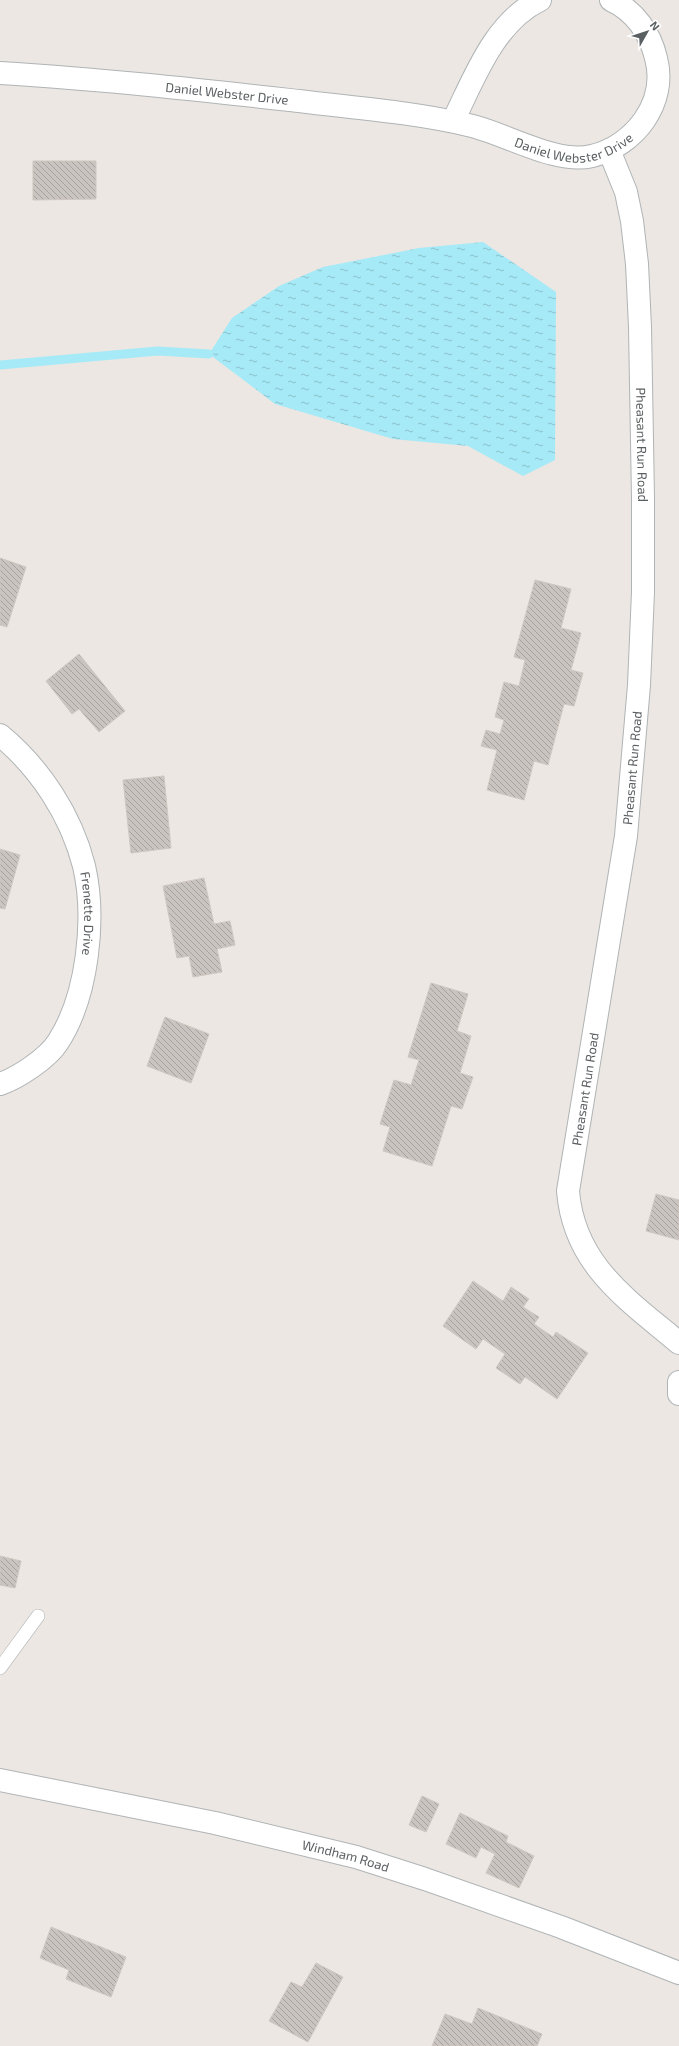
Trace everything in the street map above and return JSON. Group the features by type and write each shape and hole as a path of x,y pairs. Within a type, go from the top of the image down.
{"street":[{"path":"453,121 498,36 516,16 531,4 540,0"},
{"name":"Daniel Webster Drive","path":"0,73 62,76 208,91 453,121 500,134 553,154 572,158 591,156 609,150 624,142 638,130 648,115 655,98 658,80 658,62 644,29 633,15 611,0"},
{"name":"Pheasant Run Road","path":"609,150 626,192 632,221 637,264 640,326 643,592 639,685 626,836 568,1191 574,1226 580,1243 589,1257 624,1297 679,1343"},
{"name":"Frenette Drive","path":"0,735 11,744 35,771 57,800 72,832 84,866 89,900 88,944 82,979 73,1012 58,1043 32,1067 0,1084"},
{"path":"679,1382 679,1394"},
{"name":"Windham Road","path":"0,1780 215,1823 356,1857 425,1879 525,1914 679,1973"}],"lane":[{"path":"0,1668 38,1616"}],"water":[{"path":"483,242 556,292 555,460 523,476 468,446 393,439 275,404 209,354 232,318 279,286 323,267 419,248"}],"building":[{"path":"33,161 96,161 96,199 33,200"},
{"path":"0,558 26,567 7,627 0,625"},
{"path":"535,580 571,589 561,628 581,633 571,670 583,673 574,706 564,704 548,765 534,761 524,800 487,790 497,750 481,746 486,730 500,734 504,720 495,717 504,682 519,686 525,660 514,657"},
{"path":"79,654 125,711 99,732 79,709 72,714 46,681"},
{"path":"164,776 171,848 131,853 123,780"},
{"path":"0,849 20,855 5,909 0,908"},
{"path":"204,878 214,924 230,921 235,945 217,949 222,972 193,977 189,956 177,958 163,886"},
{"path":"431,983 468,994 457,1031 471,1036 460,1073 473,1077 462,1109 451,1106 432,1166 383,1151 390,1127 380,1124 394,1080 411,1085 419,1060 408,1057"},
{"path":"165,1017 209,1034 191,1083 147,1066"},
{"path":"656,1194 679,1200 679,1240 646,1231"},
{"path":"473,1281 503,1301 511,1287 529,1299 523,1307 539,1317 534,1324 553,1337 556,1332 588,1353 557,1399 525,1377 520,1384 496,1368 505,1354 483,1339 476,1349 443,1326"},
{"path":"0,1556 21,1561 15,1588 0,1585"},
{"path":"422,1796 439,1804 426,1832 409,1825"},
{"path":"460,1813 508,1836 506,1842 534,1856 519,1888 486,1873 495,1854 481,1847 476,1858 446,1844"},
{"path":"51,1927 126,1957 111,1997 66,1979 69,1970 40,1958"},
{"path":"316,1963 343,1977 308,2042 269,2021 291,1982 302,1987"},
{"path":"478,2008 542,2034 537,2046 432,2046 445,2014 472,2024"}],"waterway":[{"path":"0,365 158,351 209,354"}]}
